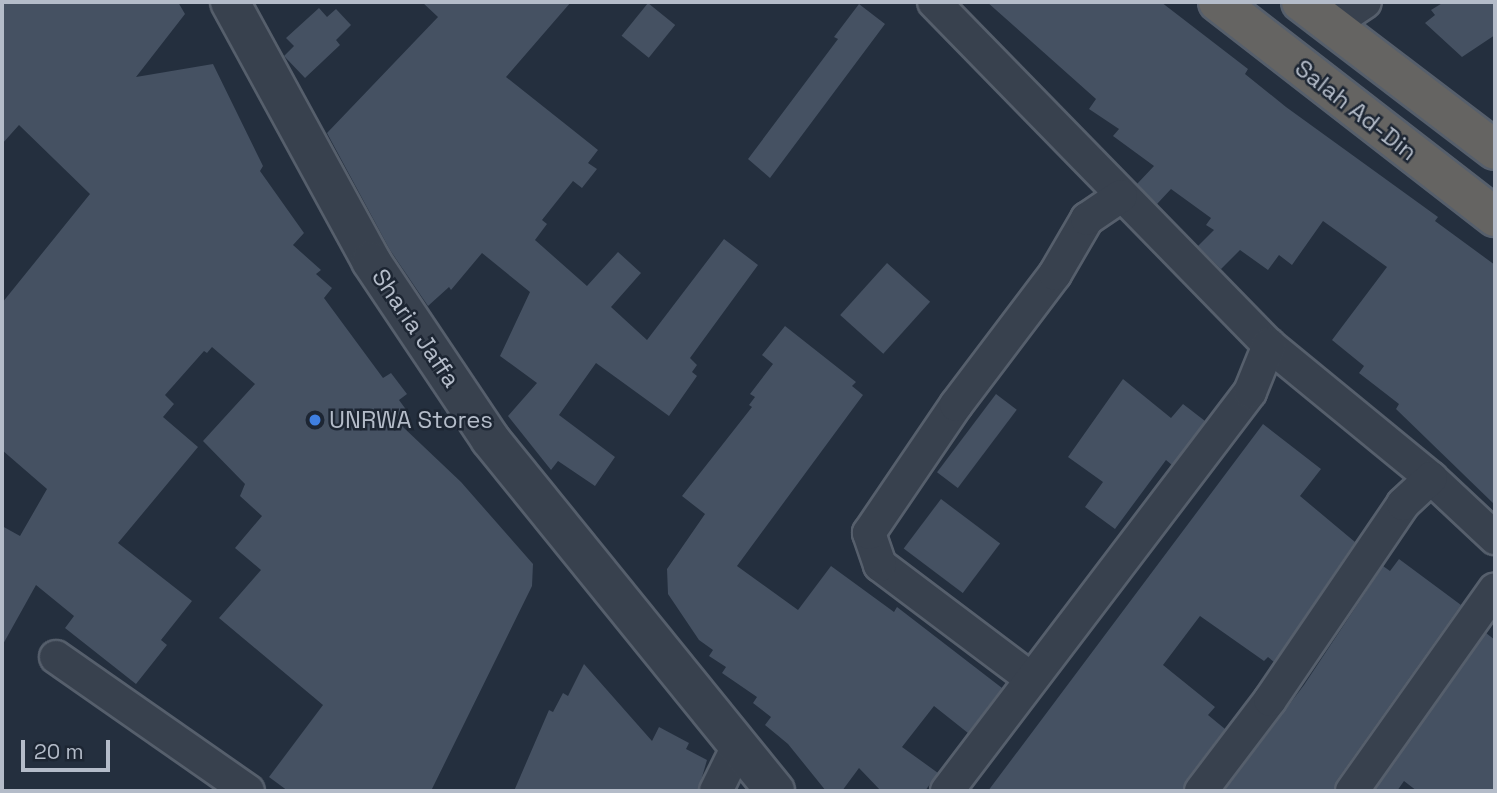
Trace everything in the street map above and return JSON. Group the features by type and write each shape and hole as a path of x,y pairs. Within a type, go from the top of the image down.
{"highway":[{"name":"Salah Ad-Din","path":"1218,2 1495,217"},
{"name":"Salah Ad-Din","path":"1315,14 1495,150"}],"street":[{"name":"Sharia Jaffa","path":"230,2 371,261 490,439 775,791"},
{"path":"934,2 1269,345 1431,478 1495,538"},
{"path":"1315,14 1365,2"},
{"path":"1030,678 880,565 869,533 956,405 1055,274 1087,219 1121,196"},
{"path":"947,791 1030,678 1250,392 1269,345"},
{"path":"1201,791 1270,700 1403,504 1431,478"},
{"path":"1352,791 1495,589"},
{"path":"56,657 247,791"},
{"path":"716,791 738,746"}],"building":[{"path":"2,2 178,2 185,14 136,77 213,64 263,166 260,171 304,233 293,245 321,270 316,274 332,288 324,298 383,378 391,373 407,394 399,400 410,415 403,427 461,482 533,564 532,586 431,791 288,791 269,777 323,705 219,618 261,570 235,548 262,516 240,496 245,484 203,441 255,384 212,347 207,353 204,351 165,395 174,404 163,417 198,447 118,543 192,601 161,640 167,645 136,684 65,628 74,616 36,585 2,646 2,526 20,536 47,489 2,450 2,303 90,194 19,125 2,144"},
{"path":"422,2 571,2 506,77 598,150 588,163 597,169 582,188 573,181 542,220 547,224 535,240 587,286 618,252 641,273 611,307 647,340 724,239 758,265 690,358 697,365 692,372 697,376 669,416 596,363 559,415 615,457 595,486 558,461 551,470 508,416 537,383 500,356 530,292 482,253 451,290 449,287 428,306 390,250 327,133 438,17"},
{"path":"987,2 1161,2 1248,69 1245,74 1286,107 1438,217 1435,221 1495,265 1495,505 1396,409 1399,404 1359,373 1364,366 1332,340 1387,267 1323,221 1292,265 1279,255 1268,270 1240,250 1221,269 1198,246 1214,230 1206,225 1211,218 1171,189 1157,204 1137,184 1154,166 1113,136 1119,129 1089,109 1096,99"},
{"path":"1444,2 1495,2 1495,35 1462,57 1425,23 1435,15 1431,10"},
{"path":"648,3 675,25 649,58 622,36"},
{"path":"859,4 885,24 770,178 748,159 838,39 834,37"},
{"path":"319,8 327,17 336,9 351,25 336,40 340,45 305,78 284,56 294,46 286,38"},
{"path":"887,263 930,302 883,354 840,315"},
{"path":"785,326 856,382 852,386 863,395 737,566 798,610 831,566 894,612 897,607 1002,688 968,733 934,706 902,747 938,773 925,791 881,791 859,768 842,791 826,791 788,744 765,725 771,717 753,703 757,697 722,673 726,667 709,656 713,650 699,640 668,594 667,569 705,514 682,496 752,407 749,405 755,397 750,394 773,364 762,355"},
{"path":"1123,379 1171,418 1183,404 1205,421 1172,465 1166,460 1115,529 1085,507 1103,482 1068,457"},
{"path":"996,394 1017,410 958,488 937,472"},
{"path":"1263,424 1321,469 1300,496 1355,542 1274,662 1268,657 1264,661 1200,616 1163,665 1215,707 1208,715 1225,729 1186,780 1183,791 988,791"},
{"path":"941,499 1000,544 963,593 904,549"},
{"path":"1399,559 1461,605 1337,780 1334,791 1224,791 1304,685 1383,566 1390,571"},
{"path":"1486,633 1495,640 1495,791 1417,791 1404,781 1397,791 1374,791"},
{"path":"584,664 652,741 659,727 689,743 686,749 707,760 698,791 514,791 549,710 553,712 563,693 568,696"}],"place":[{"name":"UNRWA Stores","path":"315,420"}]}
